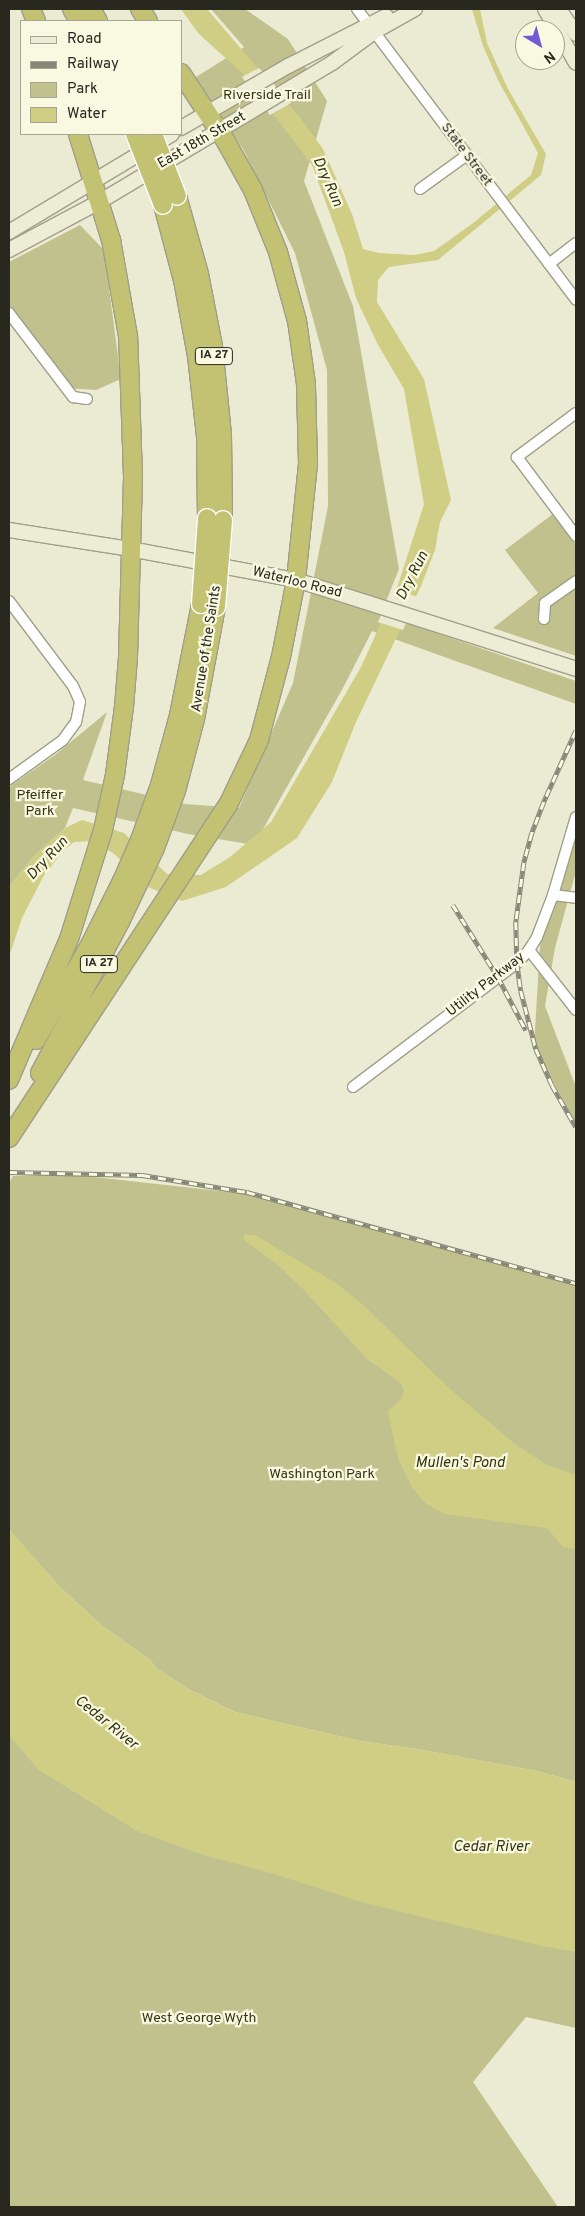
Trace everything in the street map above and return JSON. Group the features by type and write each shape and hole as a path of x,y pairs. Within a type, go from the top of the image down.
{"highway":[{"path":"72,9 78,20"},
{"path":"91,9 97,20"},
{"path":"140,9 147,20"},
{"path":"9,1138 228,806 259,740 265,722 281,657 296,580 308,463 306,384 303,351 290,289 278,252 253,190 182,74"},
{"path":"9,1081 70,936 103,830 115,775 128,657 133,443 128,336 117,268 78,135"},
{"name":"Avenue of the Saints","path":"136,135 170,200"},
{"name":"Avenue of the Saints","path":"9,1131 136,890 168,788 179,715 209,605 215,519 197,356 170,200 154,135"},
{"name":"Avenue of the Saints","path":"9,1081 38,1037 109,908 140,840 168,788"}],"main road":[{"name":"East 18th Street","path":"9,250 99,202 332,63 371,28 400,9"},
{"name":"East 18th Street","path":"182,127 288,66 415,9"},
{"path":"545,9 576,63"},
{"path":"559,9 576,34"},
{"name":"East 18th Street","path":"9,232 170,135"},
{"name":"Waterloo Road","path":"9,530 130,549 296,580 422,618 576,668"}],"street":[{"name":"State Street","path":"356,9 576,300"},
{"path":"420,189 467,155"},
{"path":"549,264 576,243"},
{"path":"9,313 72,397 87,400"},
{"path":"576,413 517,457 576,536"},
{"path":"544,619 545,603 576,581"},
{"path":"9,601 73,686 80,702 76,722 63,740 9,779"},
{"name":"Utility Parkway","path":"353,1087 517,963 530,950 538,937 553,895 576,818"},
{"path":"553,895 576,898"},
{"path":"530,950 576,1010"}],"green space":[{"name":"Riverside Trail","path":"211,9 245,9 288,39 327,101 304,181 353,306 399,569 381,614 576,681 576,704 372,631 343,688 254,845 188,834 73,808 65,828 34,856 9,887 9,787 55,755 107,712 83,780 185,804 239,808 293,683 328,506 327,370 295,253 243,149 196,77 244,47"},
{"path":"80,225 104,250 121,379 96,390 66,388 9,313 9,262"},
{"path":"553,514 576,545 576,656 493,628 538,593 505,550"},
{"path":"576,826 576,871 555,948 545,1006 576,1087 576,1124 534,1047 541,929"},
{"name":"Washington Park","path":"76,1175 247,1194 576,1284 576,1782 537,1771 417,1749 360,1741 235,1712 190,1690 156,1668 150,1660 101,1625 59,1586 18,1540 9,1529 9,1183 13,1176"},
{"name":"West George Wyth","path":"9,1698 576,1952 576,2028 526,2017 473,2082 558,2207 9,2207"}],"water":[{"name":"Dry Run","path":"181,9 207,9 301,119 323,149 352,214 363,249 379,253 415,255 434,251 472,224 531,175 538,153 498,80 483,46 472,9 480,9 487,43 508,89 546,154 541,175 438,260 389,267 378,280 377,302 424,379 451,500 440,522 435,550 421,586 356,722 332,782 297,838 226,887 182,901 150,888 113,853 91,841 74,842 62,852 43,877 22,918 9,957 9,887 34,856 65,828 82,820 124,833 167,874 201,875 230,857 271,822 361,667 398,585 424,504 404,389 377,343 356,298 344,252 312,165 243,74 198,33"},
{"name":"Mullen's Pond","path":"245,1235 255,1235 336,1283 362,1304 451,1390 515,1444 547,1465 576,1475 576,1547 572,1549 563,1547 547,1528 445,1514 426,1504 412,1487 399,1461 393,1436 388,1411 402,1398 404,1391 401,1383 367,1359 303,1289 278,1265 243,1239"},
{"name":"Cedar River","path":"9,1529 60,1587 101,1625 150,1660 156,1668 190,1690 235,1712 360,1741 417,1749 537,1771 576,1782 576,1952 542,1946 361,1902 271,1873 203,1855 137,1831 39,1770 9,1736"}],"pier":[{"path":"259,68 291,103 270,115 242,77"},
{"path":"393,589 418,597 403,630 378,622"}],"railway":[{"path":"576,731 532,833 524,863 516,922 517,963 521,991 536,1049 552,1085 576,1127"},
{"path":"453,905 498,977 526,1030"},
{"path":"9,1172 142,1175 247,1192 576,1283"}],"park label":[{"name":"Pfeiffer Park","path":"40,804"}]}
